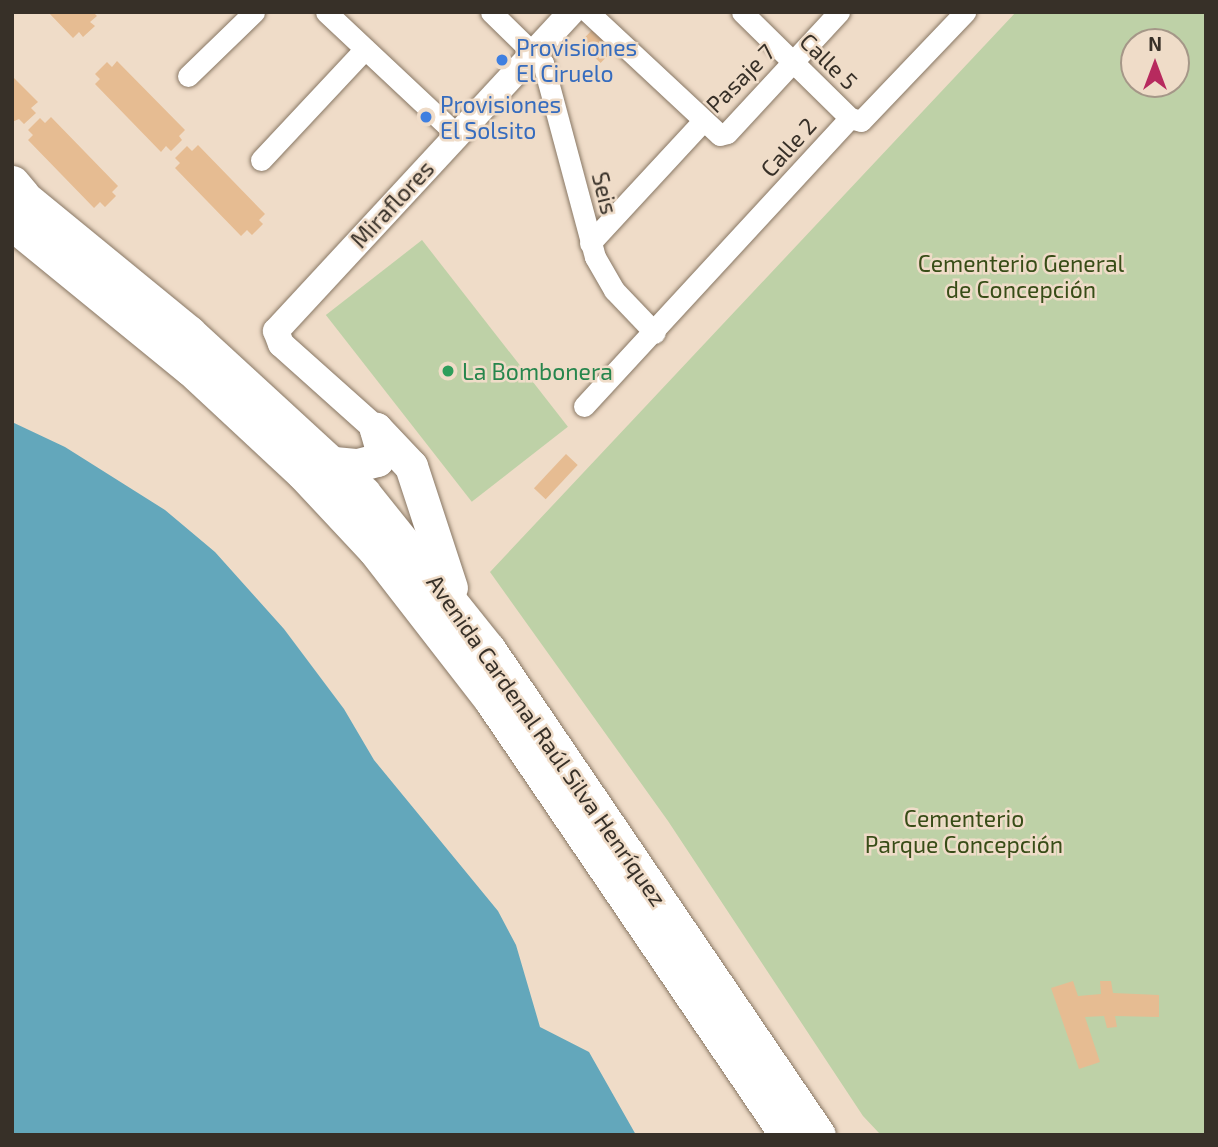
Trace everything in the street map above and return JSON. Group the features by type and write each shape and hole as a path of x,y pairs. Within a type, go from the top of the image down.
{"main road":[{"name":"Avenida Cardenal Raúl Silva Henríquez","path":"15,197 189,331 334,463 364,494 458,611 517,690 819,1135"},
{"name":"Avenida Cardenal Raúl Silva Henríquez","path":"15,197 200,378 302,473 374,550 464,663 786,1135"},
{"path":"334,463 358,465 377,460 381,447 376,429"},
{"path":"376,429 411,466 458,611"}],"street":[{"path":"188,76 254,12"},
{"path":"326,12 457,135"},
{"path":"491,12 534,51"},
{"name":"Miraflores","path":"376,429 276,336 285,320 571,12"},
{"path":"588,12 702,122"},
{"name":"Pasaje 7","path":"590,243 702,122 717,135 727,133 839,12"},
{"name":"Calle 2","path":"584,406 655,333 850,118 869,117 965,12"},
{"name":"Calle 5","path":"743,13 850,118"},
{"path":"261,160 365,49"},
{"name":"Seis","path":"534,51 549,79 590,243 614,290 655,333"}],"green space":[{"name":"Cementerio Parque Concepción","path":"1016,12 1206,12 1206,1135 879,1133 863,1116 668,821 490,572"},
{"name":"La Bombonera","path":"422,240 568,427 472,502 326,315"}],"water":[{"path":"12,422 65,447 165,510 215,552 284,629 344,709 374,760 498,911 516,945 540,1027 589,1052 636,1135 12,1135"}],"building":[{"path":"48,12 93,12 97,16 90,22 95,26 83,37 79,32 73,38"},
{"path":"595,27 616,47 601,63 580,43"},
{"path":"117,61 185,130 179,136 182,140 171,151 166,146 161,152 95,84 100,79 95,74 107,62 112,67"},
{"path":"12,76 38,102 31,108 36,113 24,124 19,119 12,122"},
{"path":"51,117 118,186 112,192 116,196 105,207 100,202 94,208 28,140 33,135 28,130 40,118 45,123"},
{"path":"198,145 265,214 259,220 263,224 252,235 247,230 241,236 175,168 180,163 175,158 187,146 192,151"},
{"path":"566,454 578,465 546,499 534,488"},
{"path":"1073,981 1078,996 1101,994 1100,981 1111,981 1113,993 1159,995 1159,1017 1115,1016 1117,1027 1107,1028 1104,1016 1085,1017 1100,1062 1079,1069 1051,988"}],"place":[{"name":"Provisiones El Ciruelo","path":"502,60"},
{"name":"Provisiones El Solsito","path":"426,117"},
{"name":"La Bombonera","path":"448,371"}],"park label":[{"name":"Cementerio General de Concepción","path":"1021,276"}]}
